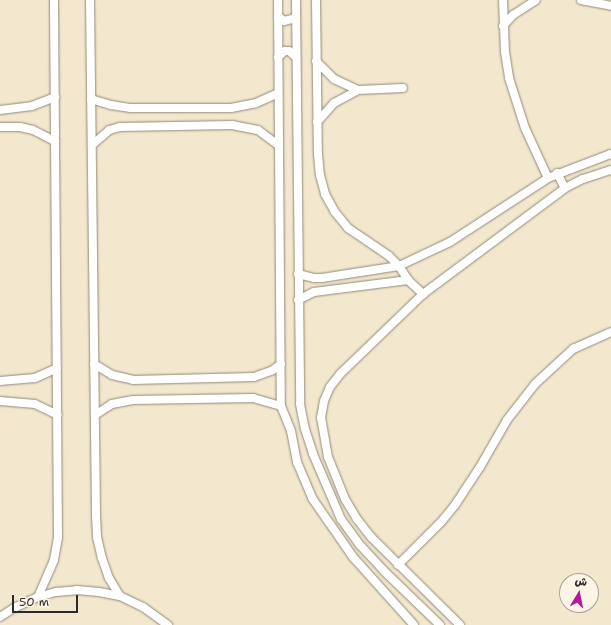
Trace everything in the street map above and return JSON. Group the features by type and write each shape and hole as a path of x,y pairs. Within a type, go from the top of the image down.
{"street":[{"path":"38,597 54,560 58,538 54,0"},
{"path":"90,0 97,537 107,571 120,596"},
{"path":"278,0 281,406 291,431 296,462 312,498 353,557 414,625"},
{"path":"296,0 300,404 311,448 341,519 360,545 383,570 440,625"},
{"path":"316,0 317,122 320,175 325,194 335,212 348,228 389,256 399,266 408,280 423,294"},
{"path":"502,0 507,65 516,103 525,128 548,178"},
{"path":"503,26 513,15 536,0"},
{"path":"581,0 611,6"},
{"path":"278,16 284,22 293,19 296,16"},
{"path":"278,57 285,51 293,53 296,57"},
{"path":"316,61 334,79 358,90"},
{"path":"317,122 334,102 358,90 403,88"},
{"path":"91,99 111,105 131,108 232,108 256,103 278,93"},
{"path":"0,110 32,106 55,97"},
{"path":"92,145 109,130 120,127 232,125 258,130 279,146"},
{"path":"0,127 20,127 33,130 55,141"},
{"path":"298,274 322,278 399,266 450,242 557,173 611,154"},
{"path":"460,625 370,537 345,499 328,457 321,418 324,401 330,387 341,373 423,294 565,188 583,179 611,170"},
{"path":"557,173 565,188"},
{"path":"298,300 314,292 408,280"},
{"path":"398,565 442,521 455,505 480,467 507,420 535,384 573,349 611,332"},
{"path":"94,364 112,375 133,380 254,377 268,372 281,364"},
{"path":"0,381 35,378 57,368"},
{"path":"95,415 112,404 133,400 253,398 281,406"},
{"path":"0,401 35,404 58,415"},
{"path":"0,617 14,608 38,597 56,592 77,590 120,596 143,606 168,625"}]}
